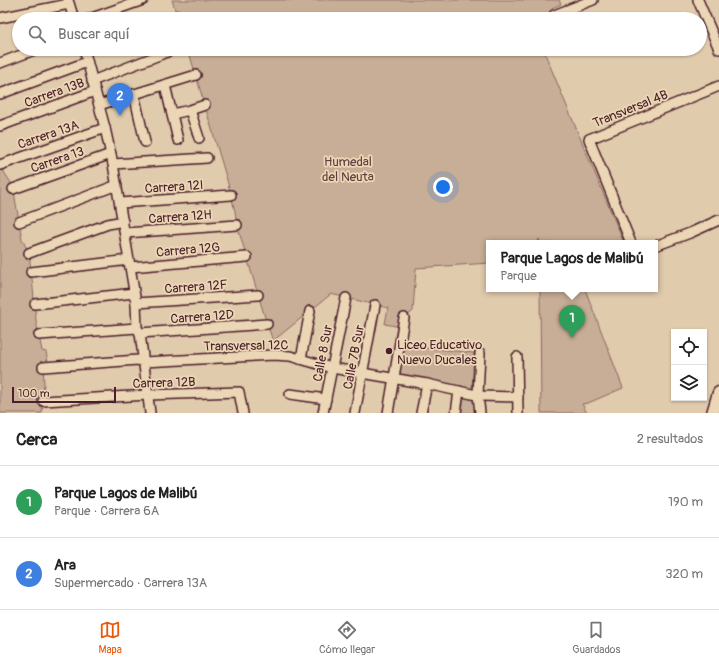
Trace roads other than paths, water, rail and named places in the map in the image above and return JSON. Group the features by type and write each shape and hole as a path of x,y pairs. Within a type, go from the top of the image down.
{"main road":[{"path":"712,413 719,393"}],"street":[{"path":"109,12 143,0"},
{"path":"562,12 593,0"},
{"path":"698,0 703,12"},
{"path":"26,12 69,2 72,12"},
{"path":"0,18 12,15"},
{"path":"707,21 719,49"},
{"path":"0,62 18,56"},
{"path":"86,56 105,128 117,185 136,303 150,413"},
{"name":"Carrera 13B","path":"92,81 157,56"},
{"path":"0,94 87,62"},
{"path":"99,105 196,76"},
{"path":"165,85 178,140"},
{"name":"Transversal 4B","path":"629,240 588,139 719,86"},
{"name":"Carrera 13B","path":"0,126 95,91"},
{"path":"134,94 144,142"},
{"path":"172,114 205,105"},
{"path":"190,110 199,138"},
{"name":"Carrera 13A","path":"0,165 105,128"},
{"name":"Carrera 13","path":"13,188 111,154"},
{"path":"113,164 207,158"},
{"path":"19,222 117,185"},
{"name":"Carrera 12I","path":"120,203 231,195"},
{"path":"658,245 719,220"},
{"path":"29,253 108,224 123,221"},
{"name":"Carrera 12H","path":"125,233 237,225"},
{"name":"Carrera 12G","path":"31,272 130,263 247,257"},
{"path":"35,304 134,293"},
{"name":"Carrera 12F","path":"136,303 258,295"},
{"name":"Calle 8 Sur","path":"323,413 346,298"},
{"name":"Calle 7B Sur","path":"355,413 375,305"},
{"path":"300,359 310,311"},
{"path":"388,413 404,318"},
{"name":"Carrera 12D","path":"39,335 267,324"},
{"path":"480,353 478,395 480,413"},
{"name":"Transversal 12C","path":"43,367 138,360 144,362 274,355 290,356 332,368 394,378 478,395 518,397"},
{"path":"518,357 518,413"},
{"path":"421,413 426,384"},
{"path":"456,413 459,391"},
{"name":"Carrera 12B","path":"42,402 148,395 240,392 243,413"},
{"path":"290,394 326,400"}],"place":[{"name":"Ara","path":"120,116"},
{"name":"Parque Lagos de Malibú","path":"572,338"},
{"name":"Liceo Educativo Nuevo Ducales","path":"389,351"}],"park label":[{"name":"Humedal del Neuta","path":"348,168"}]}
